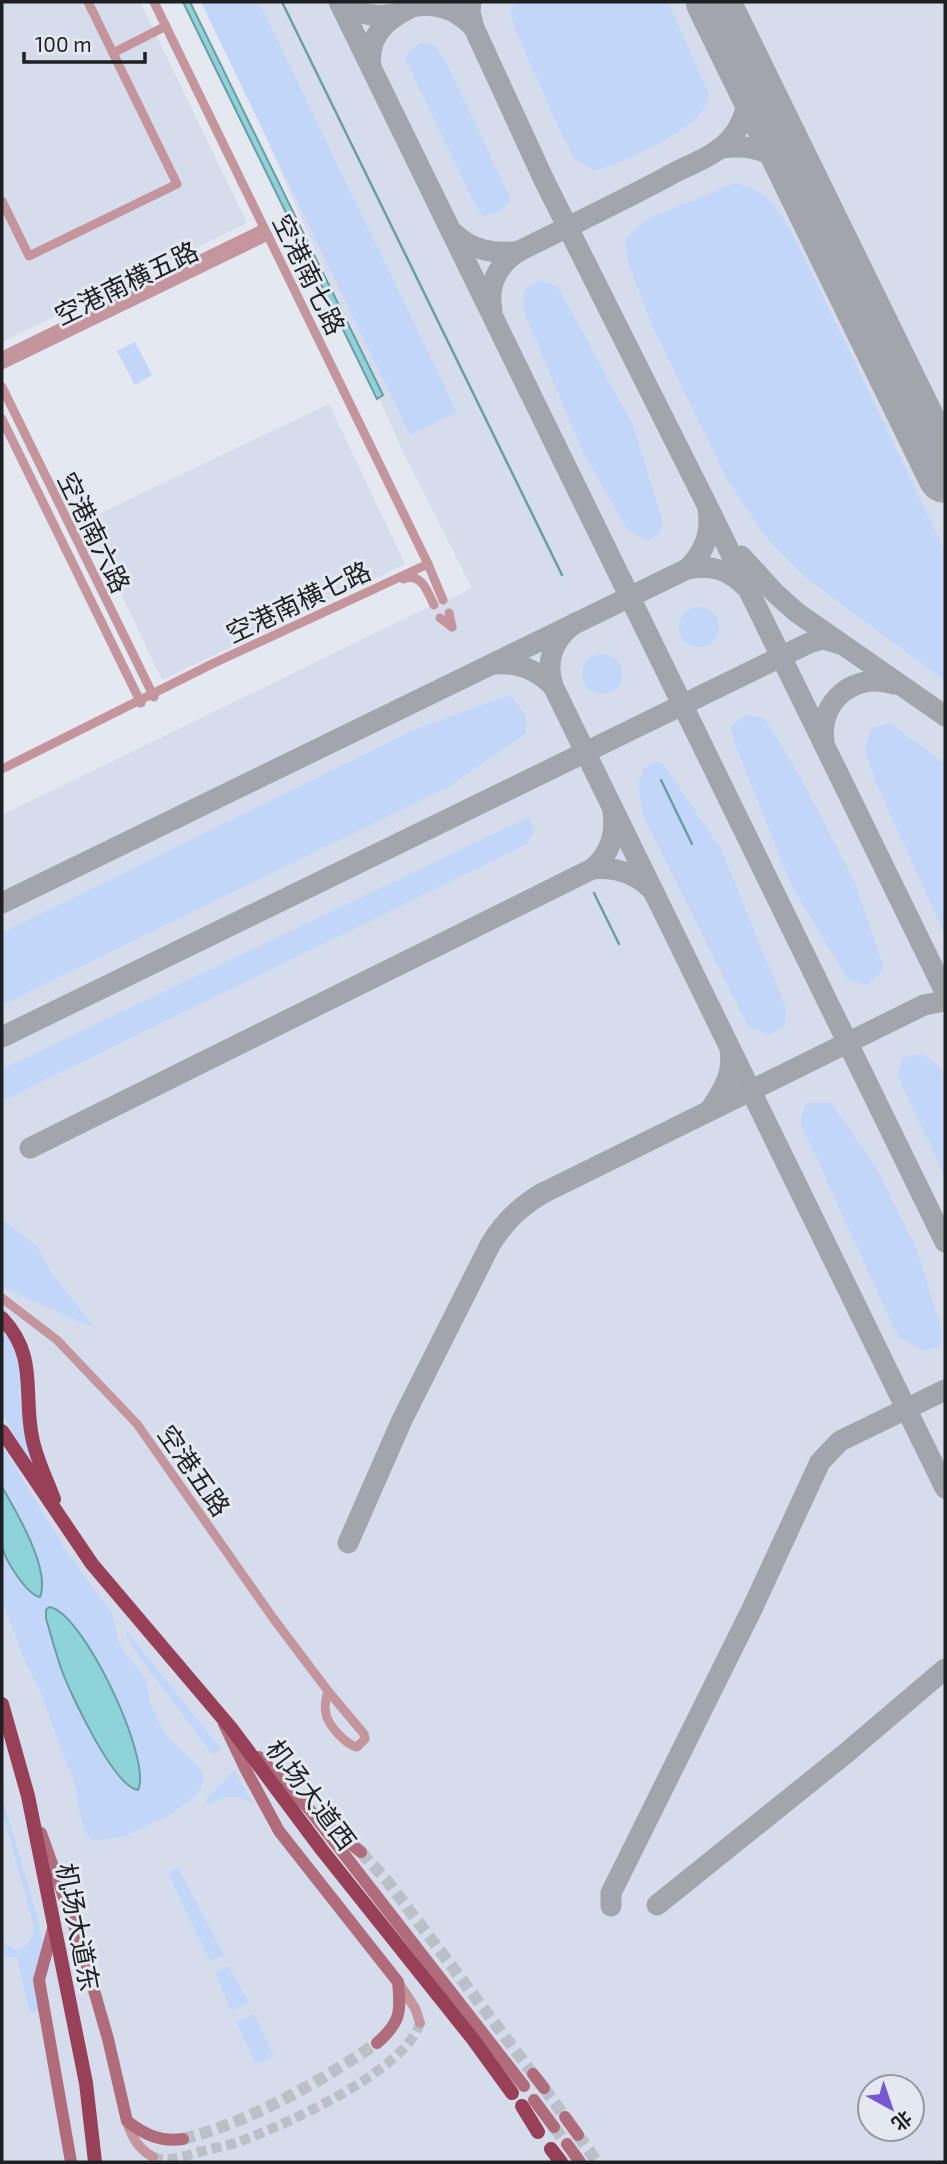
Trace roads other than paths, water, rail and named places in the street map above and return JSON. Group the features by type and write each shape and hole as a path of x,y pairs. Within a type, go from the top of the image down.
{"highway":[{"path":"2,1318 20,1343 28,1365 33,1439 66,1529"},
{"path":"2,1431 66,1529"},
{"name":"机场大道西","path":"66,1529 122,1601 232,1728 322,1850 472,2038 518,2090"},
{"name":"机场大道东","path":"2,1704 29,1796 86,2083 95,2162"},
{"path":"528,2103 538,2132"},
{"path":"551,2149 561,2162"}],"main road":[{"path":"218,1711 279,1831 398,1982 398,2019 390,2032 377,2043"},
{"path":"232,1728 309,1809 360,1852"},
{"path":"29,1796 82,1945 127,2121 138,2130 162,2140 183,2139"},
{"path":"309,1809 518,2090"},
{"path":"54,1924 38,1980 71,2162"},
{"path":"533,2074 544,2088"},
{"path":"528,2103 554,2127"},
{"path":"565,2117 578,2135"},
{"path":"567,2144 580,2162"}],"street":[{"path":"2,201 29,256 177,184 88,2"},
{"name":"空港南七路","path":"154,2 428,564"},
{"path":"113,53 166,26"},
{"name":"空港南横五路","path":"2,356 266,232"},
{"name":"空港南横五路","path":"2,365 266,232"},
{"name":"空港南六路","path":"2,387 153,696"},
{"name":"空港南六路","path":"2,419 141,702"},
{"path":"428,564 443,600"},
{"name":"空港南横七路","path":"153,696 428,564"},
{"name":"空港南横七路","path":"153,696 410,576 424,583 434,605"},
{"path":"2,771 153,696"},
{"name":"空港五路","path":"2,1298 57,1340 136,1424 272,1618 364,1734 365,1739 357,1747 349,1745 327,1720 325,1705 328,1691"},
{"path":"398,1982 415,2008 419,2023"},
{"path":"127,2121 130,2133 138,2145 153,2157"}],"waterway":[{"path":"282,2 562,575"},
{"path":"661,780 692,844"},
{"path":"594,893 619,944"}],"tunnel":[{"path":"361,1852 388,1882 533,2074"},
{"path":"153,2157 176,2158 236,2143 314,2109 369,2077 392,2059 410,2041 420,2023"},
{"path":"183,2139 234,2122 284,2099 377,2043"},
{"path":"544,2088 565,2117"},
{"path":"554,2127 567,2144"},
{"path":"578,2135 597,2162"}]}
